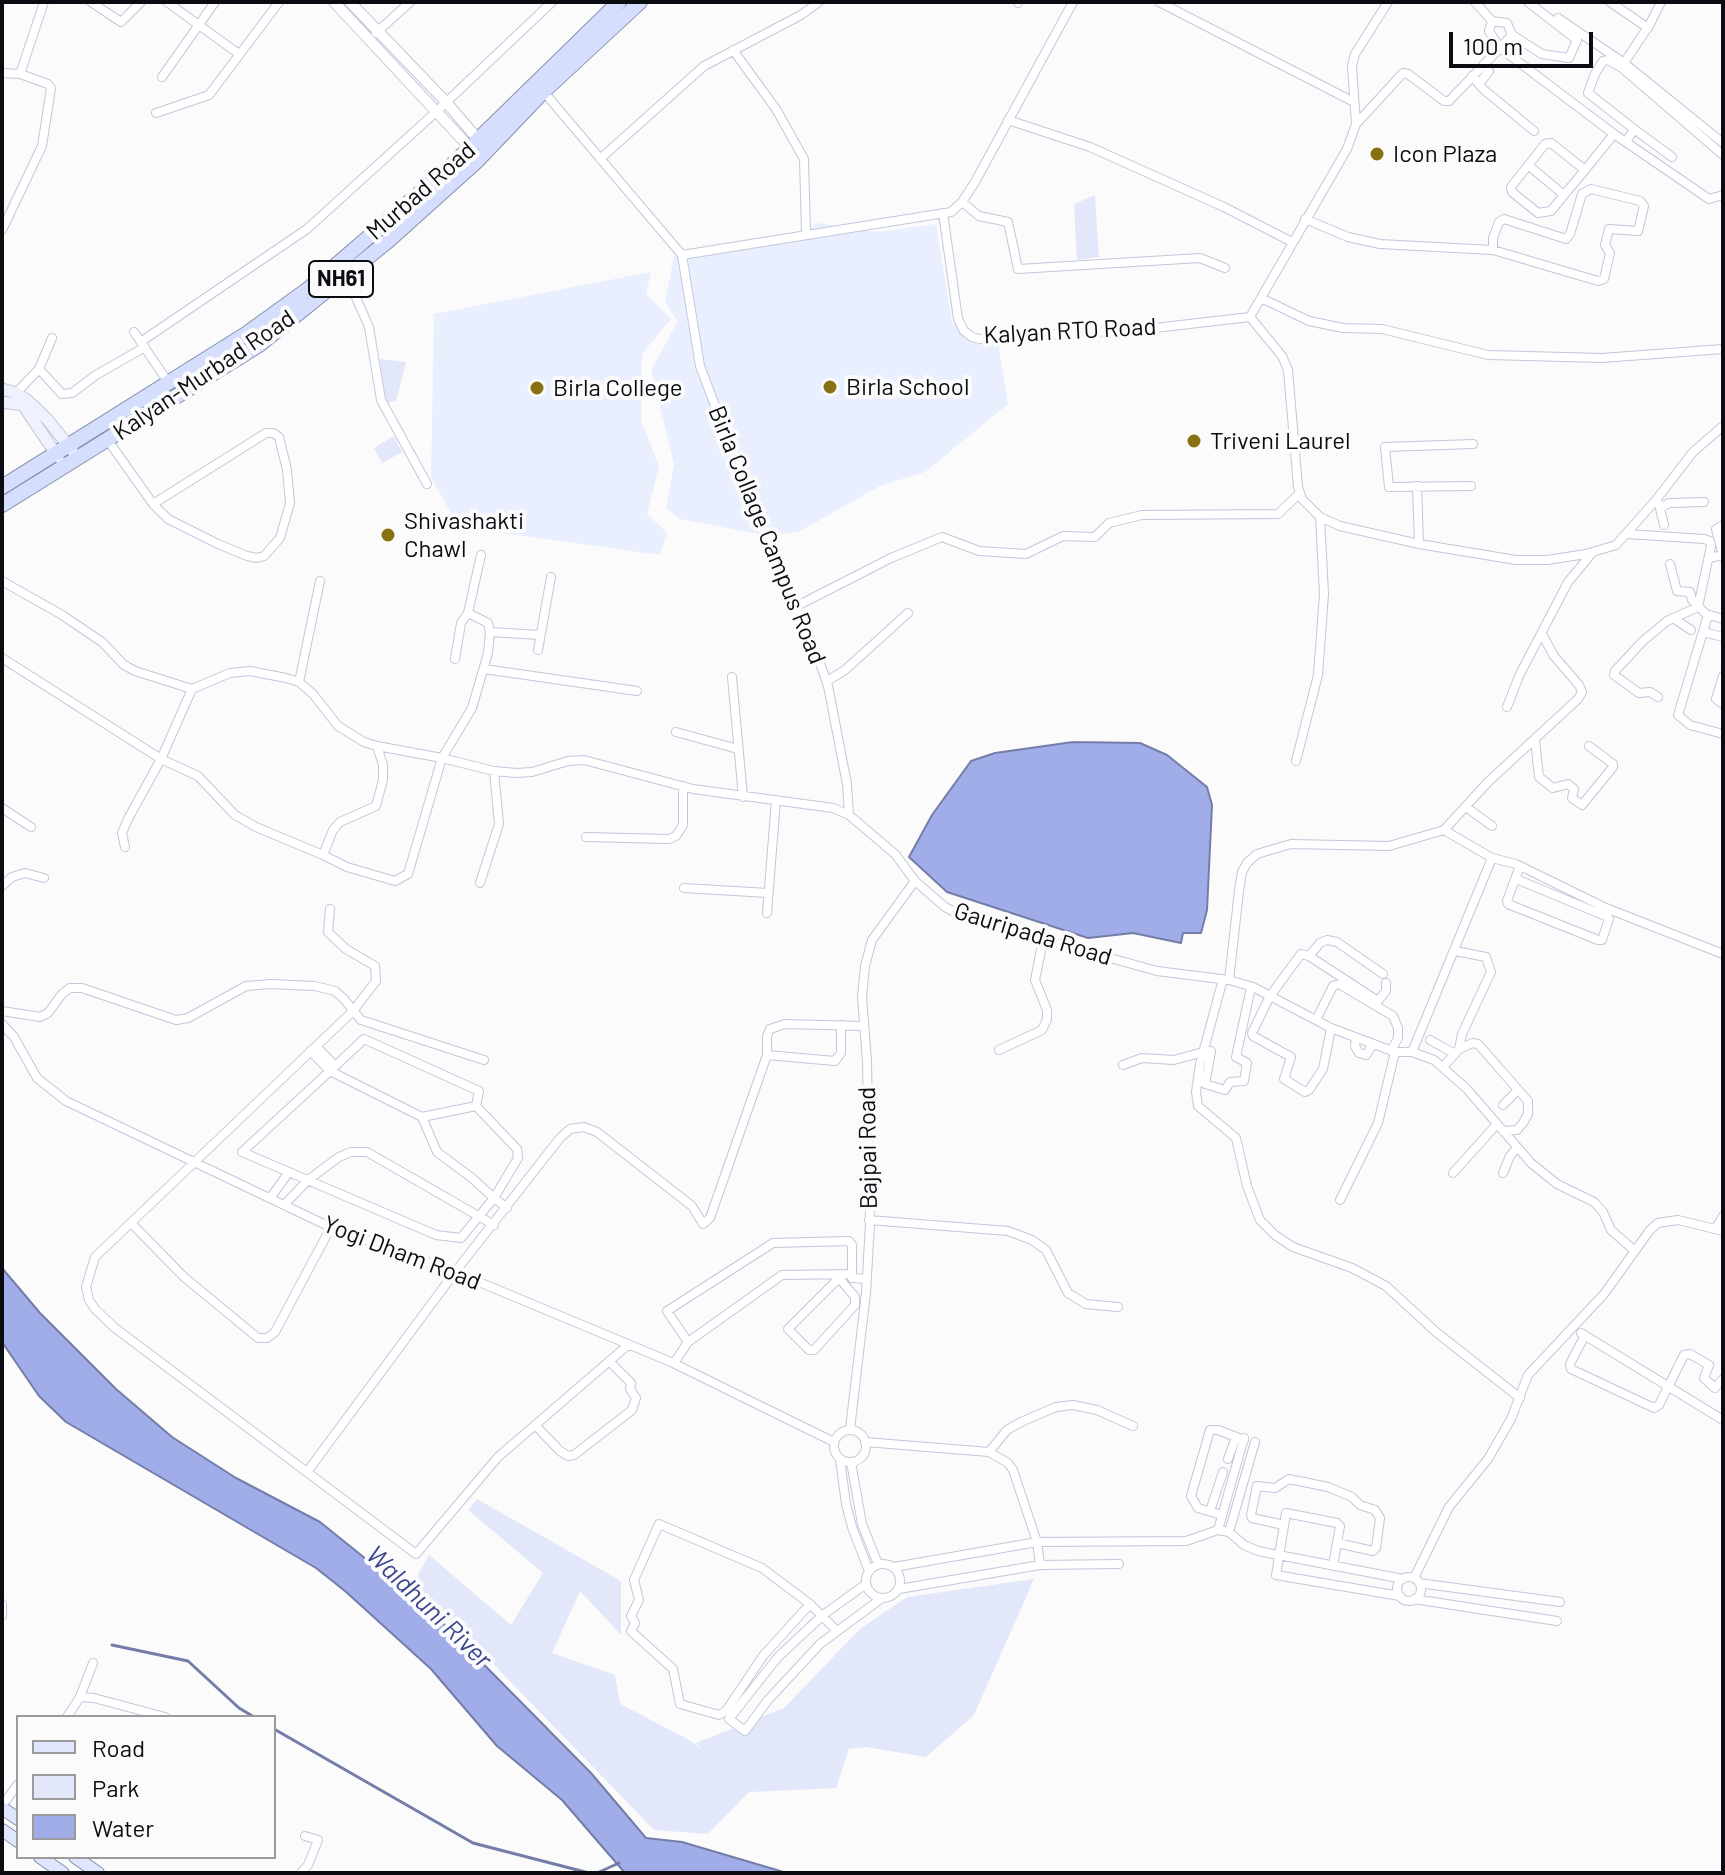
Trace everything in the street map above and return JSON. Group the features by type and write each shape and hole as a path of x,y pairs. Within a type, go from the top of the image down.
{"highway":[{"name":"NH61","path":"540,88 619,2"},
{"name":"Kalyan-Murbad Road","path":"2,505 259,345 342,270 388,241 540,88 640,2"},
{"name":"NH61","path":"2,487 342,270"}],"main road":[{"path":"2,389 16,393 47,419 61,448 65,468"},
{"path":"2,402 23,405 61,448 78,458"},
{"path":"43,1859 63,1873"},
{"path":"78,1859 98,1873"}],"street":[{"path":"20,74 44,2"},
{"path":"91,2 121,22 141,2"},
{"path":"167,2 239,54"},
{"path":"162,77 215,2"},
{"path":"156,113 209,95 279,2"},
{"path":"334,2 437,111 479,149"},
{"path":"350,2 446,102 479,149"},
{"path":"369,39 410,2"},
{"path":"39,369 62,394 72,393 307,229 552,2"},
{"path":"600,159 704,66 801,15 819,2"},
{"path":"540,88 682,255 951,212 962,202 1073,2"},
{"path":"1159,2 1354,102"},
{"path":"1356,124 1350,79 1355,54 1388,2"},
{"path":"1475,2 1492,21 1507,23 1512,35 1542,54 1569,58 1577,40 1528,2"},
{"path":"1534,2 1624,63 1723,143"},
{"path":"1610,2 1648,28"},
{"path":"1624,63 1661,2"},
{"path":"1492,21 1489,31 1500,48 1614,134 1709,199 1723,195"},
{"path":"1512,35 1484,64 1476,80 1449,101 1444,101 1403,73 1356,124 1347,149 1250,317 1282,356 1288,370 1300,493 1310,509 1340,526 1419,544 1516,560 1547,560 1616,545 1659,504 1693,452 1723,426"},
{"path":"733,50 776,109 804,159 806,233"},
{"path":"1672,157 1588,93 1603,61 1608,60 1622,68 1723,155"},
{"path":"2,73 20,74 48,84 51,88 42,146 2,230"},
{"path":"1476,80 1534,131"},
{"path":"1589,115 1600,102"},
{"path":"1008,120 1090,147 1224,207 1292,242"},
{"path":"1626,142 1634,129"},
{"path":"1585,170 1551,143 1545,144 1511,187 1512,192 1538,213 1551,211 1585,170 1614,134"},
{"path":"1528,165 1564,195"},
{"path":"1305,219 1348,237 1380,244 1493,250 1598,281 1604,279 1610,253 1605,245 1609,229 1638,231 1644,206 1640,201 1591,189 1582,194 1566,239 1504,219 1499,222 1493,238 1493,250"},
{"path":"962,202 979,216 1008,222 1018,269 1200,258 1225,268"},
{"name":"Kalyan RTO Road","path":"943,213 958,319 964,331 972,337 1146,329 1250,317"},
{"name":"Birla Collage Campus Road","path":"682,255 700,366 779,575 814,646 827,681 845,773 849,815"},
{"path":"342,270 369,327 381,400 427,484"},
{"path":"1261,298 1309,321 1343,328 1382,329 1488,355 1548,359 1602,358 1723,349"},
{"path":"134,332 168,382"},
{"path":"16,393 39,369 52,338"},
{"path":"107,439 153,504 168,519 247,556 264,556 280,538 290,503 287,470 279,437 266,433 153,504"},
{"path":"1471,486 1389,487 1385,447 1473,444"},
{"path":"1417,486 1419,544"},
{"path":"795,607 891,558 942,537 979,551 1026,554 1063,536 1095,537 1109,523 1142,515 1278,514 1300,493"},
{"path":"1659,504 1704,502"},
{"path":"1659,504 1664,525"},
{"path":"1296,761 1318,675 1324,594 1320,517"},
{"path":"1709,558 1723,555 1716,529 1723,525"},
{"path":"1627,534 1710,541 1698,607"},
{"path":"1507,707 1515,683 1568,582 1593,552"},
{"path":"455,659 461,623 468,613 481,555"},
{"path":"1670,564 1677,591 1693,591 1698,607 1708,615 1723,619"},
{"path":"538,650 551,577"},
{"path":"4,585 62,615 102,642 124,665 192,689 230,673 250,671 299,682 320,581"},
{"path":"1658,697 1650,692 1639,693 1614,675 1643,641 1673,618 1698,607"},
{"path":"2,658 161,759 198,776 235,815 256,827 347,867 395,881 403,879 412,866 442,758 472,708 484,669 490,632 488,623 468,613"},
{"path":"827,681 845,670 908,613"},
{"path":"1708,615 1678,715 1690,725 1723,734"},
{"path":"1673,618 1691,630"},
{"path":"490,632 540,635"},
{"path":"1703,632 1723,637"},
{"path":"1520,1398 1436,1332 1386,1286 1352,1268 1293,1247 1275,1235 1260,1220 1247,1186 1236,1138 1198,1106 1196,1092 1226,979 1242,872 1247,863 1257,854 1291,844 1389,846 1444,830 1488,782 1582,692 1554,656 1542,634"},
{"path":"484,669 637,691"},
{"path":"1723,676 1716,699 1723,704"},
{"path":"732,677 743,797"},
{"name":"Gauripada Road","path":"299,682 313,694 338,726 377,746 494,771 532,772 568,761 584,760 683,786 833,808 849,815 895,854 915,881 945,907 966,918 1157,971 1226,979 1251,987 1356,1038 1393,1052 1412,1052 1434,1060 1466,1088 1500,1127 1513,1149 1557,1184 1594,1202 1603,1212 1611,1230 1635,1251"},
{"path":"125,847 122,833 161,759 192,689"},
{"path":"676,732 738,749"},
{"path":"1535,740 1539,777 1553,788 1568,784 1574,789 1572,798 1582,805 1613,767 1589,746"},
{"path":"323,855 333,830 340,822 376,806 383,780 383,765 377,746"},
{"path":"480,883 499,824 494,771"},
{"path":"586,837 669,839 676,836 683,825 683,786"},
{"path":"767,913 776,800"},
{"path":"1466,807 1492,826"},
{"path":"2,808 31,827"},
{"path":"1444,830 1492,858 1520,866 1606,908 1723,954"},
{"path":"1412,1052 1492,858"},
{"path":"1516,879 1608,917 1602,940 1508,904 1520,866"},
{"path":"2,886 12,877 25,873 44,878"},
{"name":"Bajpai Road","path":"850,1429 867,1279 869,1220 862,997 865,966 872,940 915,881"},
{"path":"684,888 768,893"},
{"path":"330,909 328,932 346,949 375,966 376,981 353,1011 95,1257 86,1287 95,1309 115,1328 416,1554 498,1457 628,1345"},
{"path":"999,1050 1042,1030 1047,1019 1047,1010 1035,980 1043,940"},
{"path":"1309,956 1320,943 1327,940 1337,942 1385,978 1386,991 1378,1001 1309,956 1301,954 1270,996 1253,1036 1291,1057 1284,1079 1305,1092 1323,1069 1331,1028"},
{"path":"1455,951 1486,957 1492,967 1457,1051"},
{"path":"1316,1020 1333,986 1339,984 1393,1016 1398,1028 1378,1123 1340,1200"},
{"path":"2,1011 40,1017 48,1013 70,988 82,988 176,1020 188,1018 246,986 315,986 335,991 361,1020 484,1060"},
{"path":"1207,1052 1205,1084 1225,1090 1230,1082 1244,1081 1247,1063 1236,1057 1251,987"},
{"name":"Yogi Dham Road","path":"2,1024 14,1037 37,1078 66,1101 331,1227 455,1272 674,1363 834,1442"},
{"path":"307,1472 455,1272 570,1129 584,1127 597,1132 692,1206 703,1224 710,1218 767,1055 770,1029 785,1024 864,1026"},
{"path":"767,1055 835,1061 841,1053 841,1025"},
{"path":"364,1039 479,1091 476,1106 517,1149 518,1158 494,1198 461,1238 449,1238 242,1152 364,1039"},
{"path":"1430,1040 1457,1051"},
{"path":"1443,1067 1457,1051 1473,1043 1478,1044 1528,1101 1528,1114 1517,1130 1500,1127 1453,1173"},
{"path":"313,1048 333,1069 422,1117 437,1152 507,1208"},
{"path":"1123,1065 1142,1058 1174,1060 1207,1052"},
{"path":"1503,1105 1518,1090"},
{"path":"422,1117 476,1106"},
{"path":"1503,1173 1513,1149"},
{"path":"284,1205 308,1180 351,1152 367,1152 494,1225"},
{"path":"271,1197 289,1172"},
{"path":"1414,1599 1419,1594 1416,1580 1449,1507 1488,1459 1520,1398 1528,1375 1574,1329 1658,1223 1678,1220 1720,1229 1723,1216"},
{"path":"869,1220 1008,1231 1032,1240 1046,1250 1068,1293 1086,1304 1118,1307"},
{"path":"131,1223 184,1277 258,1338 267,1338 275,1332 331,1227"},
{"path":"688,1342 667,1311 773,1243 849,1241 852,1245 852,1278 867,1279"},
{"path":"674,1363 688,1342 782,1275 851,1274"},
{"path":"837,1276 855,1297 855,1305 814,1350 809,1350 788,1329 837,1276"},
{"path":"1574,1329 1723,1420"},
{"path":"1585,1335 1570,1364 1571,1369 1654,1408 1659,1405 1684,1355 1690,1354 1709,1365 1705,1380 1717,1388 1723,1379"},
{"path":"535,1425 568,1456 574,1455 632,1410 636,1398 630,1389 631,1383 609,1361"},
{"path":"989,1452 1007,1430 1056,1407 1073,1405 1097,1410 1133,1426"},
{"path":"840,1459 851,1462 861,1457 865,1442 860,1433 850,1429 840,1433 834,1442 840,1459 849,1516 869,1571 866,1584 823,1615 778,1657 729,1719 745,1731 793,1671 837,1631 882,1598 892,1596 899,1589 901,1580 894,1567"},
{"path":"1222,1515 1198,1508 1191,1496 1210,1430 1241,1438"},
{"path":"1228,1459 1241,1438"},
{"path":"1218,1530 1241,1438"},
{"path":"865,1442 989,1452 1008,1463 1037,1542 1040,1565"},
{"path":"1229,1532 1255,1442"},
{"path":"851,1462 862,1524 878,1564"},
{"path":"1210,1511 1223,1472"},
{"path":"1284,1525 1252,1518 1257,1486 1275,1488 1289,1479 1328,1487 1375,1510 1380,1518 1373,1551 1337,1543"},
{"path":"1230,1486 1241,1490"},
{"path":"1333,1566 1340,1526 1286,1513 1276,1575 1400,1596 1406,1600 1557,1621"},
{"path":"810,1604 763,1656 726,1711 719,1715 680,1704 673,1669 631,1631 635,1623 631,1616 639,1600 634,1580 659,1524 762,1568 810,1604 837,1631"},
{"path":"869,1571 878,1564 894,1567 1037,1542 1186,1541 1218,1530 1229,1532 1244,1545 1258,1551 1403,1579 1560,1602"},
{"path":"899,1589 1040,1565 1119,1564"},
{"path":"1400,1596 1398,1585 1403,1579"},
{"path":"866,1584 872,1594 882,1598"},
{"path":"2,1604 2,1616"},
{"path":"68,1715 80,1697 93,1663"},
{"path":"80,1697 158,1715"},
{"path":"2,1807 16,1787"},
{"path":"301,1873 308,1865 318,1840 305,1836"}],"shaded area":[{"name":"Birla School","path":"817,223 877,232 936,224 952,322 970,342 998,342 1008,404 925,472 880,486 800,531 769,536 680,519 666,508 674,464 651,370 678,321 665,302 674,256 791,238"},
{"name":"Birla College","path":"651,272 646,294 671,319 642,354 641,421 659,466 647,514 667,533 660,555 459,527 431,478 434,314"}],"green space":[{"path":"1095,195 1099,257 1077,260 1074,204"},
{"path":"380,359 406,362 396,401 386,403 384,399"},
{"path":"394,436 402,452 382,463 374,448"},
{"path":"477,1499 621,1581 621,1635 580,1591 552,1653 615,1675 620,1704 691,1741 702,1750 696,1743 784,1708 860,1629 907,1597 1034,1579 974,1715 926,1757 866,1747 849,1749 836,1788 749,1792 708,1834 654,1830 414,1582 429,1555 511,1625 543,1573 468,1510"}],"water":[{"path":"1073,742 1140,743 1167,755 1207,787 1212,805 1207,910 1201,933 1183,933 1181,943 1133,933 1088,938 947,892 909,857 932,815 971,761 995,753"},
{"path":"2,1268 40,1313 116,1389 172,1437 236,1478 320,1522 433,1613 591,1773 646,1838 682,1842 787,1873 625,1873 562,1800 497,1746 431,1669 345,1591 316,1568 66,1422 39,1396 2,1342"}],"waterway":[{"path":"112,1645 188,1661 251,1715"},
{"path":"276,1730 473,1843 589,1873"},
{"path":"597,1873 619,1863"}],"place":[{"name":"Icon Plaza","path":"1377,154"},
{"name":"Birla School","path":"830,387"},
{"name":"Birla College","path":"537,388"},
{"name":"Triveni Laurel","path":"1194,441"},
{"name":"Shivashakti Chawl","path":"388,535"}],"water label":[{"name":"Waldhuni River","path":"429,1607"}]}
